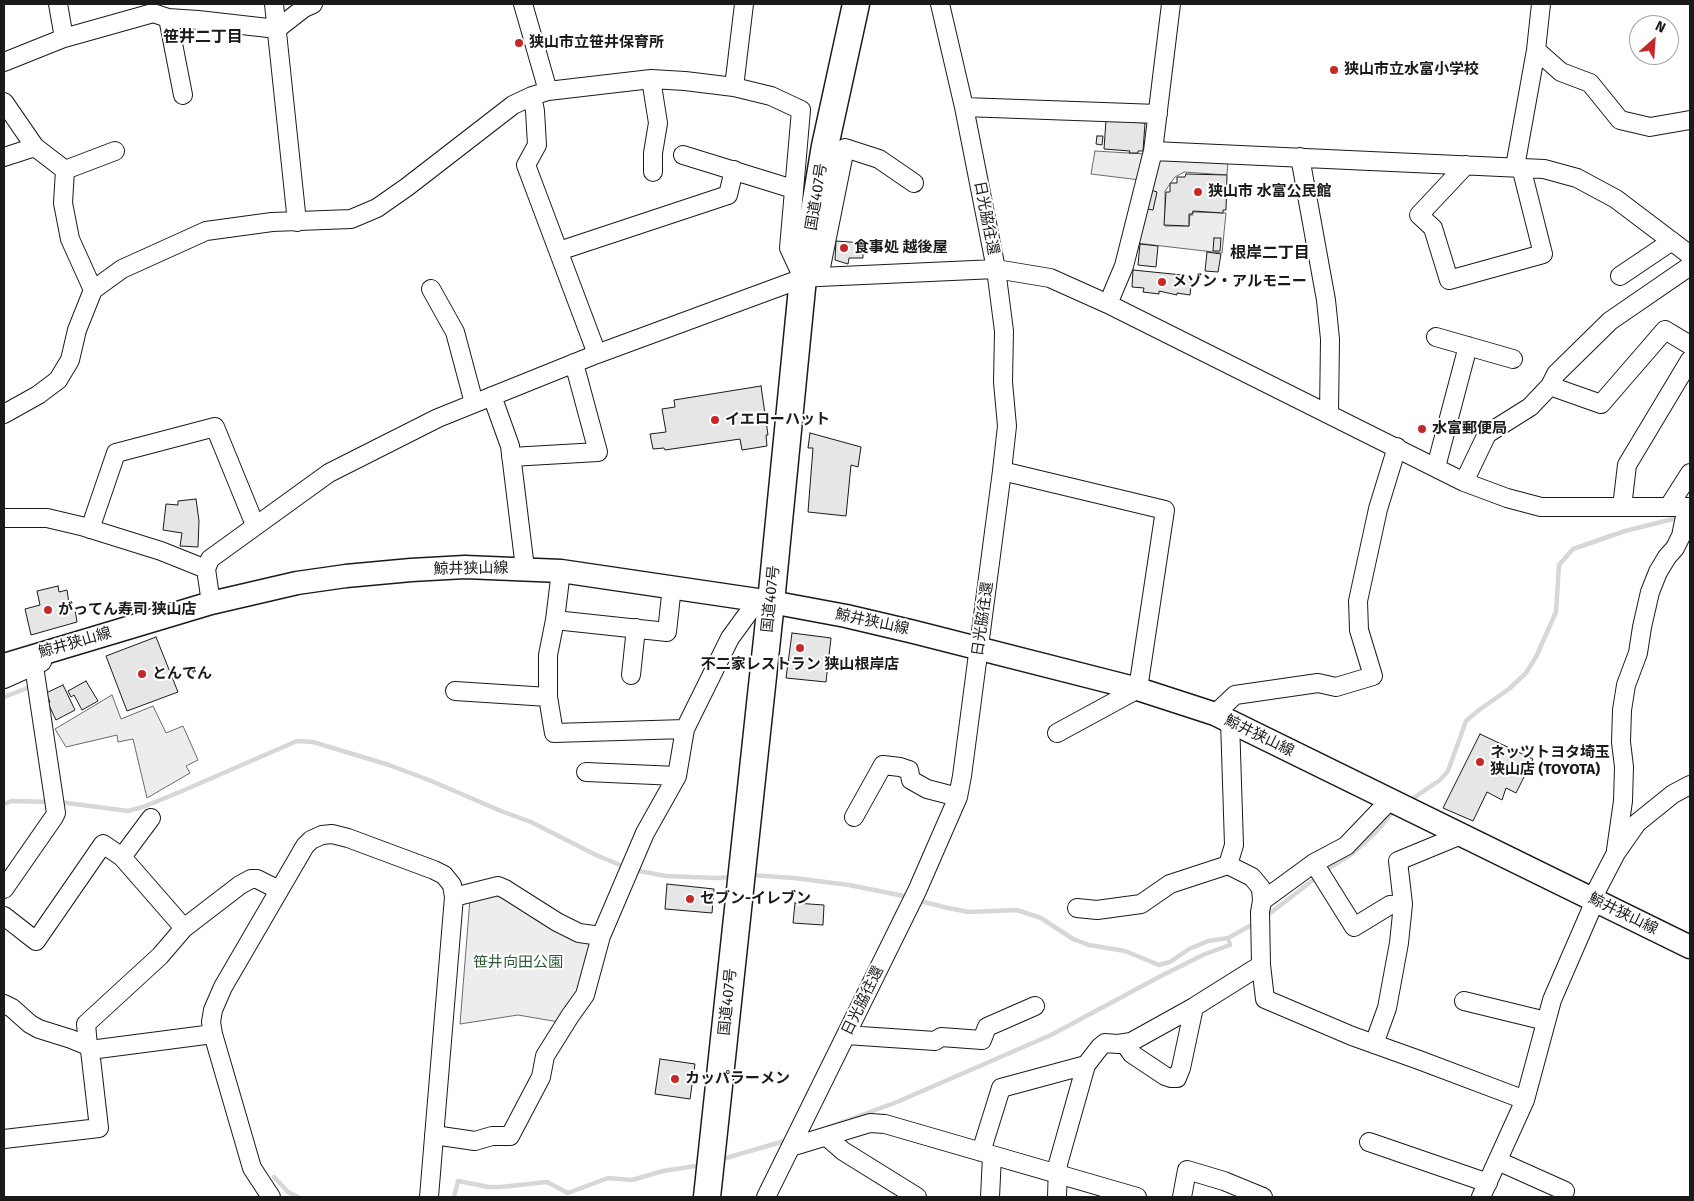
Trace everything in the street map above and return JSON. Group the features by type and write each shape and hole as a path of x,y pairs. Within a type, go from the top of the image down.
{"highway":[{"name":"国道407号","path":"707,1197 741,877 764,602 811,277 825,146 856,4"}],"main road":[{"name":"鯨井狭山線","path":"4,665 32,661 90,639 211,603 297,583 346,576 465,567 525,568 672,586 856,618 1138,689 1222,718 1690,946"}],"street":[{"path":"58,4 64,38"},
{"path":"274,4 297,222"},
{"path":"4,62 64,38 159,12 198,20 277,29 304,8 313,4"},
{"path":"523,4 540,93 535,111 537,145 526,165 597,354"},
{"path":"734,87 744,4"},
{"name":"日光脇往還","path":"766,1197 917,892 958,797 1002,471 1006,426 1003,382 1004,331 996,269 964,107 940,4"},
{"path":"1108,304 1124,266 1153,151 1171,4"},
{"path":"1466,164 1419,215 1433,228 1449,280 1543,254 1518,167 1536,50 1540,4"},
{"path":"159,12 183,95"},
{"path":"1536,50 1561,72 1590,82 1620,120 1650,127 1690,120"},
{"path":"651,80 658,123 653,153 653,172"},
{"path":"4,414 38,395 58,380 70,360 77,330 94,290 122,269 206,231 272,222 351,219 377,208 513,105 540,93 651,80 685,81 734,87 771,96 802,110 788,248 811,277"},
{"path":"4,102 35,147 65,170"},
{"path":"964,107 1158,114"},
{"path":"4,157 35,147"},
{"path":"811,277 845,148 880,159 914,183"},
{"path":"65,170 115,151"},
{"path":"1153,151 1300,156 1544,169 1561,173 1595,187 1616,199 1690,256"},
{"path":"683,155 793,189"},
{"path":"1300,156 1326,300 1330,340 1329,413"},
{"path":"65,170 63,203 70,239 94,290"},
{"path":"559,251 728,195 734,170"},
{"path":"1620,276 1672,241"},
{"path":"1464,482 1487,434 1530,407 1550,386 1556,374 1610,320 1690,266"},
{"path":"211,603 206,569 210,559 329,472 438,418 597,354 811,277 996,269 1050,278 1108,304 1464,482 1507,498 1541,508 1669,506 1687,513 1675,548 1658,572 1650,592 1638,653 1626,685 1620,742 1624,767 1623,801 1616,852"},
{"path":"431,289 455,332 474,403"},
{"path":"1550,386 1600,404 1665,330 1690,345"},
{"path":"1436,337 1513,359"},
{"path":"1436,467 1468,346"},
{"path":"1622,507 1627,465 1690,360"},
{"path":"511,457 598,452 574,363"},
{"path":"492,396 510,446 525,568"},
{"path":"90,529 116,453 214,427 255,525"},
{"path":"1228,865 1234,845 1222,718 1235,695 1318,683 1336,687 1373,676 1359,630 1358,601 1378,509 1397,447"},
{"path":"1002,471 1165,510 1138,689 1057,733"},
{"path":"1669,506 1690,473"},
{"path":"4,518 47,518 161,551 206,569"},
{"path":"561,571 555,620 548,655 548,697 554,733 686,728"},
{"path":"555,620 667,632 672,586"},
{"path":"434,1136 476,1141 492,1136 510,1136 541,1077 545,1056 585,995 601,936 645,833 677,776 686,728 730,638 764,602"},
{"path":"631,675 636,628"},
{"path":"4,679 32,661 56,812 54,818 4,888"},
{"path":"455,691 548,697"},
{"path":"854,817 883,765 909,770 912,780 927,789 958,797"},
{"path":"586,772 677,776"},
{"path":"1369,1142 1484,1190 1525,1100 1552,1000 1590,910 1592,899 1616,852 1637,823 1674,794 1690,785"},
{"path":"1261,906 1315,865 1346,846 1396,803"},
{"path":"122,857 151,818"},
{"path":"271,1197 252,1168 211,1022 217,998 305,846 311,840 322,835 332,834 348,838 434,870 444,875 452,885 454,897 429,1197"},
{"path":"1374,1044 1387,1008 1400,943 1403,904 1398,861 1461,835"},
{"path":"4,916 36,940 103,844 122,857 184,928"},
{"path":"1076,908 1097,910 1141,904 1170,884 1228,865 1252,877 1261,888 1261,965 1265,999 1306,1018 1525,1100"},
{"path":"1315,865 1354,927 1390,905 1403,904"},
{"path":"4,1139 99,1128 86,1024 160,956 184,928 240,885 251,879 257,879 279,890"},
{"path":"454,897 498,886 557,922 579,933 601,936"},
{"path":"1056,1197 1058,1164 1086,1065 1100,1047 1105,1043 1131,1042 1194,1007 1261,965"},
{"path":"1464,1002 1546,1020"},
{"path":"4,1004 12,1008 39,1030 72,1038 89,1048 213,1034"},
{"path":"846,1035 935,1041 941,1037 982,1040 987,1027 1035,1006"},
{"path":"1124,1043 1132,1054 1165,1076 1177,1078 1181,1068 1194,1007"},
{"path":"990,1197 987,1154 1001,1088 1086,1065"},
{"path":"791,1147 870,1123 885,1124 1137,1197"},
{"path":"826,1137 843,1151 917,1197"},
{"path":"1498,1161 1565,1191"},
{"path":"1182,1197 1186,1170 1224,1181 1263,1197"}],"shaded area":[{"path":"1095,151 1145,154 1140,180 1091,174"},
{"path":"1166,158 1228,160 1227,175 1184,172 1175,177 1165,191 1165,226 1189,226 1190,215 1193,215 1193,212 1226,213 1222,253 1136,243 1158,161"},
{"path":"112,695 121,719 153,706 166,733 183,726 198,760 186,766 190,773 147,798 133,739 118,742 117,735 66,747 55,729"},
{"name":"笹井向田公園","path":"502,893 593,939 581,992 559,1022 518,1015 460,1024 470,899"}],"building":[{"path":"1106,120 1145,123 1143,151 1129,153 1130,151 1104,149"},
{"path":"1097,136 1103,136 1102,145 1096,144"},
{"path":"1186,174 1227,175 1226,210 1223,210 1223,213 1193,211 1192,214 1189,214 1189,226 1164,225 1166,192 1170,192 1170,183 1177,183 1177,177 1185,177"},
{"path":"1151,190 1157,192 1153,210 1147,209"},
{"path":"1214,238 1221,238 1220,251 1213,251"},
{"path":"836,241 863,243 863,258 849,258 848,264 835,260"},
{"path":"1140,244 1158,246 1156,267 1138,265"},
{"path":"1207,252 1221,254 1218,272 1205,271"},
{"name":"メゾン・アルモニー","path":"1133,270 1192,276 1190,295 1177,293 1177,295 1159,291 1159,294 1143,292 1144,288 1132,287"},
{"name":"イエローハット","path":"761,386 768,435 766,435 767,446 742,450 740,439 665,450 664,448 653,449 650,434 666,432 662,409 675,407 674,400"},
{"path":"810,433 861,447 858,467 851,465 846,516 808,512 813,448 808,448"},
{"path":"196,499 199,521 198,547 180,546 182,533 163,530 166,504 178,505 178,501"},
{"name":"がってん寿司 狭山店","path":"58,586 59,592 67,590 70,610 75,609 77,622 31,635 25,609 40,605 37,591"},
{"path":"792,633 831,638 826,682 786,678"},
{"name":"とんでん","path":"156,637 178,692 127,711 106,656"},
{"path":"86,681 98,701 82,710 74,695 71,697 68,691"},
{"path":"63,685 75,710 56,720 48,703 50,702 46,693"},
{"path":"1480,734 1533,759 1516,793 1506,788 1502,800 1487,792 1473,821 1443,808"},
{"name":"セブン-イレブン","path":"667,884 714,889 712,913 665,909"},
{"path":"795,903 824,905 823,925 793,923"},
{"name":"カッパラーメン","path":"660,1059 695,1064 690,1099 655,1094"}],"waterway":[{"path":"1409,801 1440,780 1448,771 1466,721 1509,689 1526,673 1536,657 1556,612 1559,565 1573,549 1625,531 1680,519"},
{"path":"4,697 30,687"},
{"path":"59,802 128,811 182,791 297,741 313,742 389,765 429,780 531,822 596,855 627,868"},
{"path":"4,804 12,801 52,802"},
{"path":"1323,872 1353,853 1397,810"},
{"path":"634,870 666,876 734,877"},
{"path":"751,875 849,885 909,897"},
{"path":"1264,918 1317,877"},
{"path":"916,900 969,912 1017,910 1041,918 1073,939 1089,945 1125,951 1159,965 1170,962 1189,949 1208,941 1228,938 1255,923"},
{"path":"829,1127 897,1102 1051,1035 1159,977 1205,954 1230,945 1228,938"},
{"path":"719,1160 788,1140"},
{"path":"454,1197 458,1181 489,1187 547,1182 568,1193 608,1178 632,1180 663,1171 702,1165"},
{"path":"274,1177 288,1192 298,1197"}],"place":[{"name":"狭山市立笹井保育所","path":"519,43"},
{"name":"狭山市立水富小学校","path":"1334,70"},
{"name":"狭山市 水富公民館","path":"1198,192"},
{"name":"食事処 越後屋","path":"844,248"},
{"name":"メゾン・アルモニー","path":"1162,282"},
{"name":"イエローハット","path":"715,420"},
{"name":"水富郵便局","path":"1422,429"},
{"name":"がってん寿司 狭山店","path":"48,610"},
{"name":"不二家レストラン 狭山根岸店","path":"800,648"},
{"name":"とんでん","path":"142,674"},
{"name":"ネッツトヨタ埼玉 狭山店 (TOYOTA)","path":"1480,762"},
{"name":"セブン-イレブン","path":"690,899"},
{"name":"カッパラーメン","path":"675,1079"}],"district":[{"name":"笹井二丁目","path":"203,38"},
{"name":"根岸二丁目","path":"1270,254"}]}
